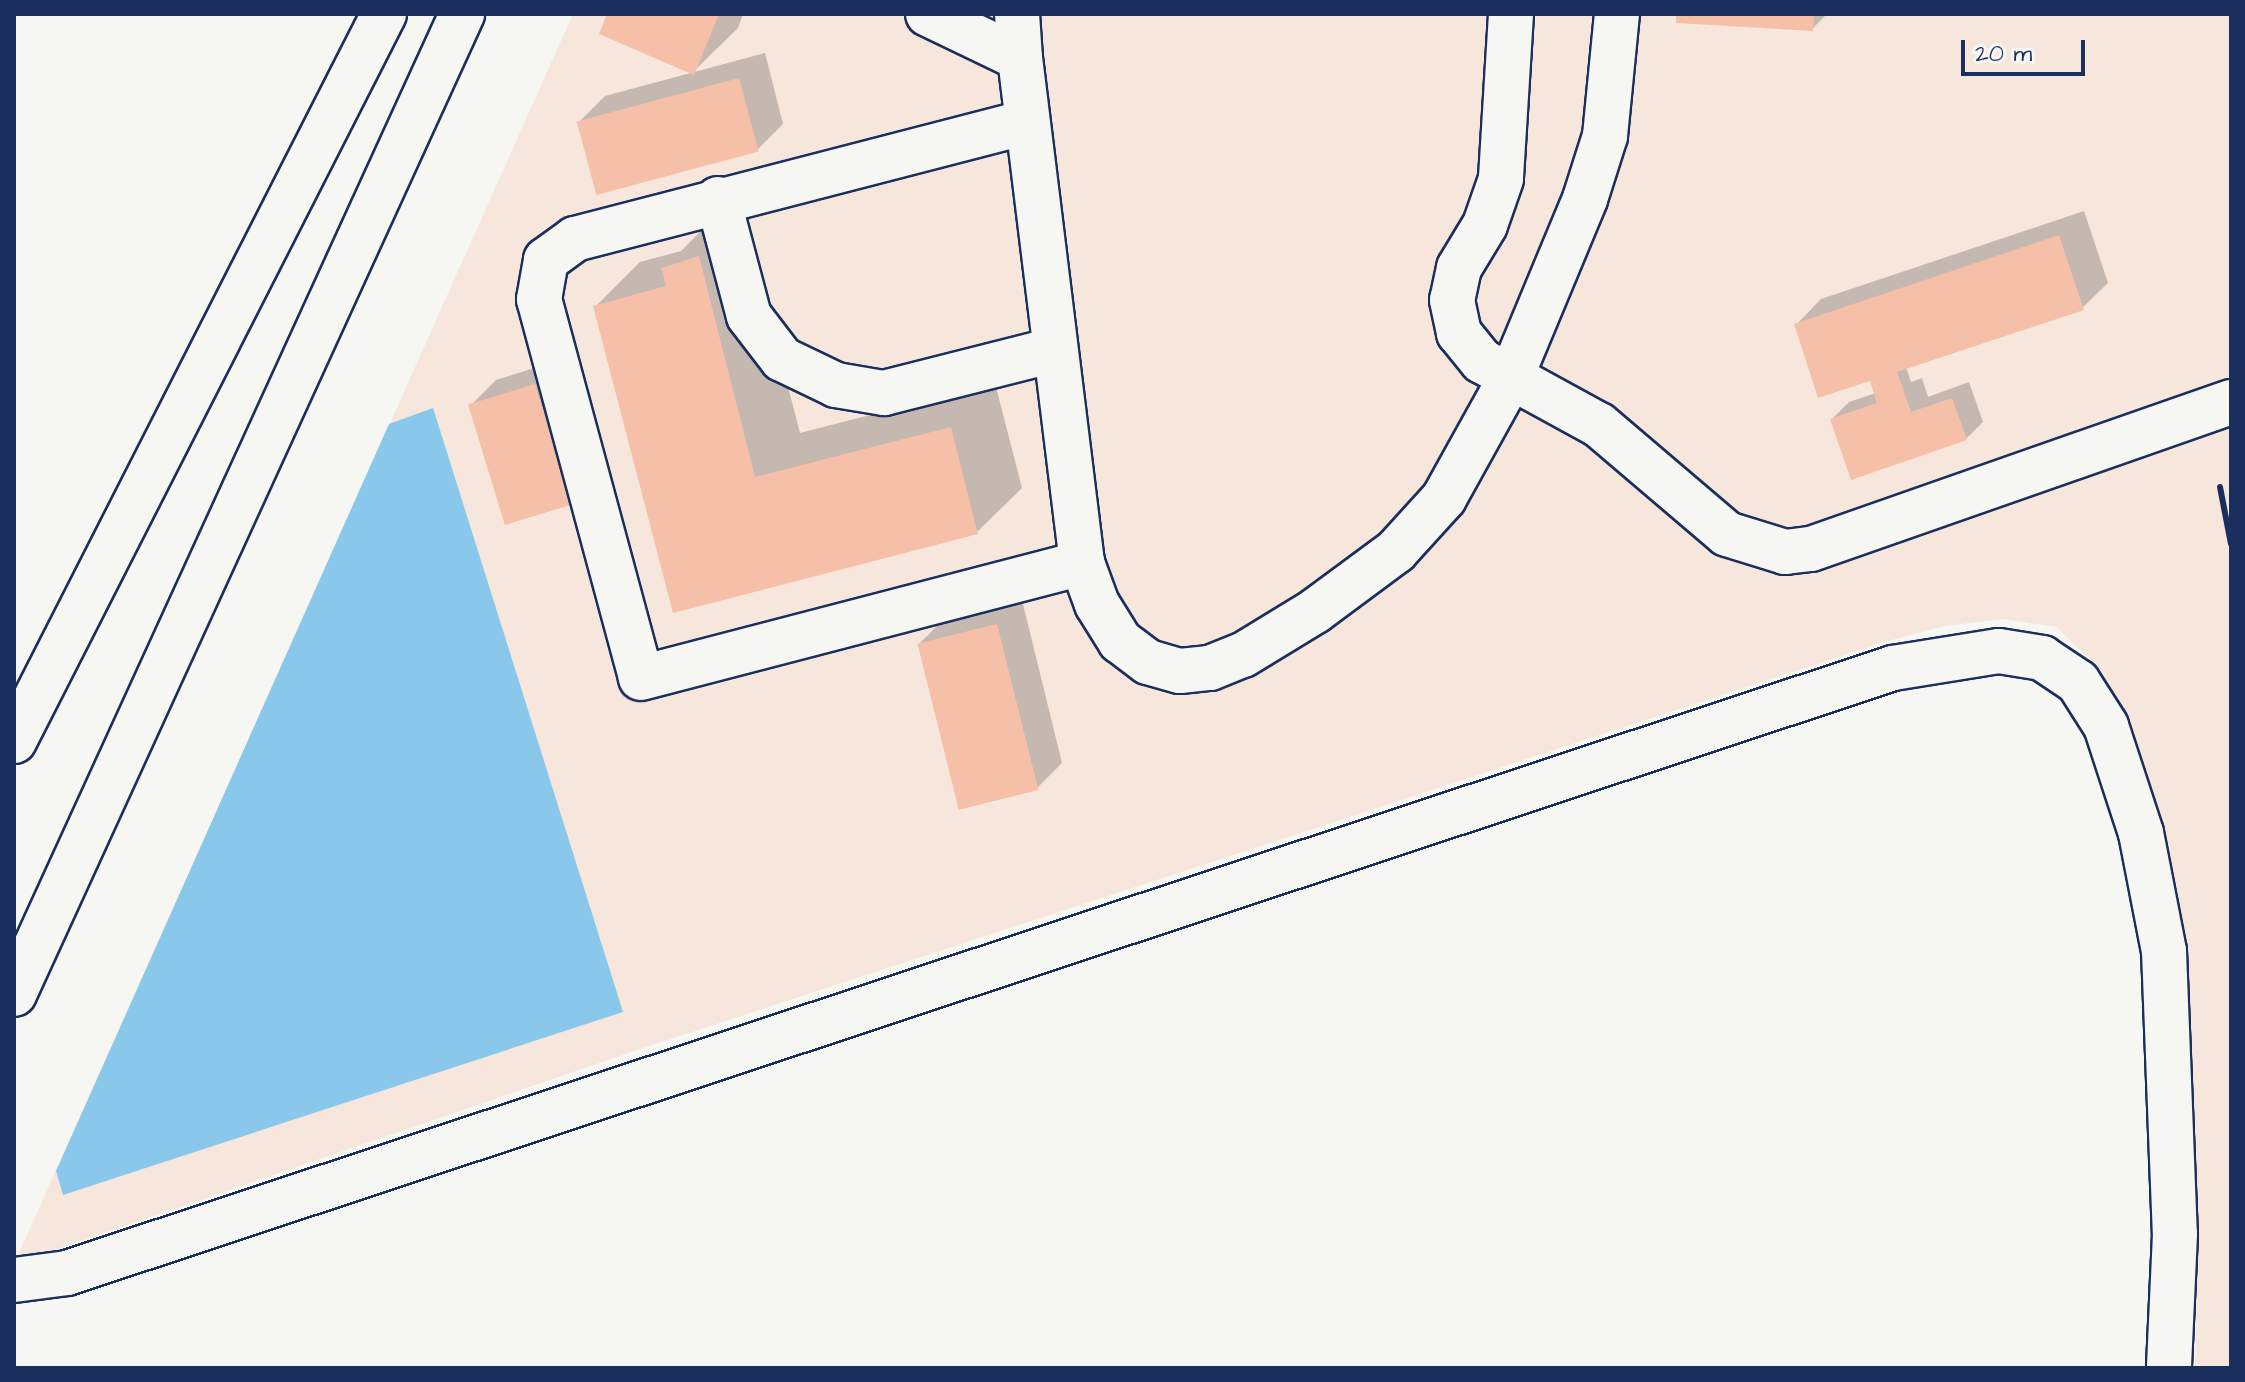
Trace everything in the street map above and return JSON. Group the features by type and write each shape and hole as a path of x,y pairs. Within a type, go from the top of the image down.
{"street":[{"path":"14,741 384,14"},
{"path":"14,994 462,14"},
{"path":"928,14 1020,58"},
{"path":"1017,14 1027,122 1082,563 1097,604 1120,641 1148,662 1180,671 1210,668 1243,655 1315,611 1396,551 1444,498 1511,377 1605,136 1617,14"},
{"path":"1511,14 1501,179 1485,225 1459,268 1452,300 1459,333 1482,361 1599,425 1727,534 1785,552 1811,549 2231,402"},
{"path":"1027,122 718,199 575,239 546,260 539,277 539,299 641,678 1082,563"},
{"path":"718,199 749,316 782,359 836,385 884,393 1054,350"},
{"path":"14,1280 67,1273 1893,668 1999,651 2042,658 2078,682 2106,726 2141,833 2164,951 2175,1234 2169,1368"}],"shaded area":[{"path":"573,14 2231,14 2231,1368 2195,1368 2198,1233 2186,948 2163,825 2129,716 2096,666 2057,627 2003,619 1944,626 1884,642 640,1049 14,1264"}],"water":[{"path":"433,408 623,1012 63,1195 56,1171 389,424"}],"building":[{"path":"607,14 719,14 694,75 599,34"},
{"path":"1676,14 1814,14 1813,31 1676,23"},
{"path":"739,78 759,151 596,195 577,121"},
{"path":"2059,235 2084,310 1897,372 1911,412 1952,398 1967,440 1851,480 1830,419 1877,403 1870,381 1818,398 1794,324"},
{"path":"699,256 755,477 951,427 978,534 673,613 593,306 666,286 661,268"},
{"path":"535,384 572,504 505,525 468,404"},
{"path":"997,624 1038,790 959,810 917,644"}],"railway":[{"path":"2220,487 2231,544"}]}
